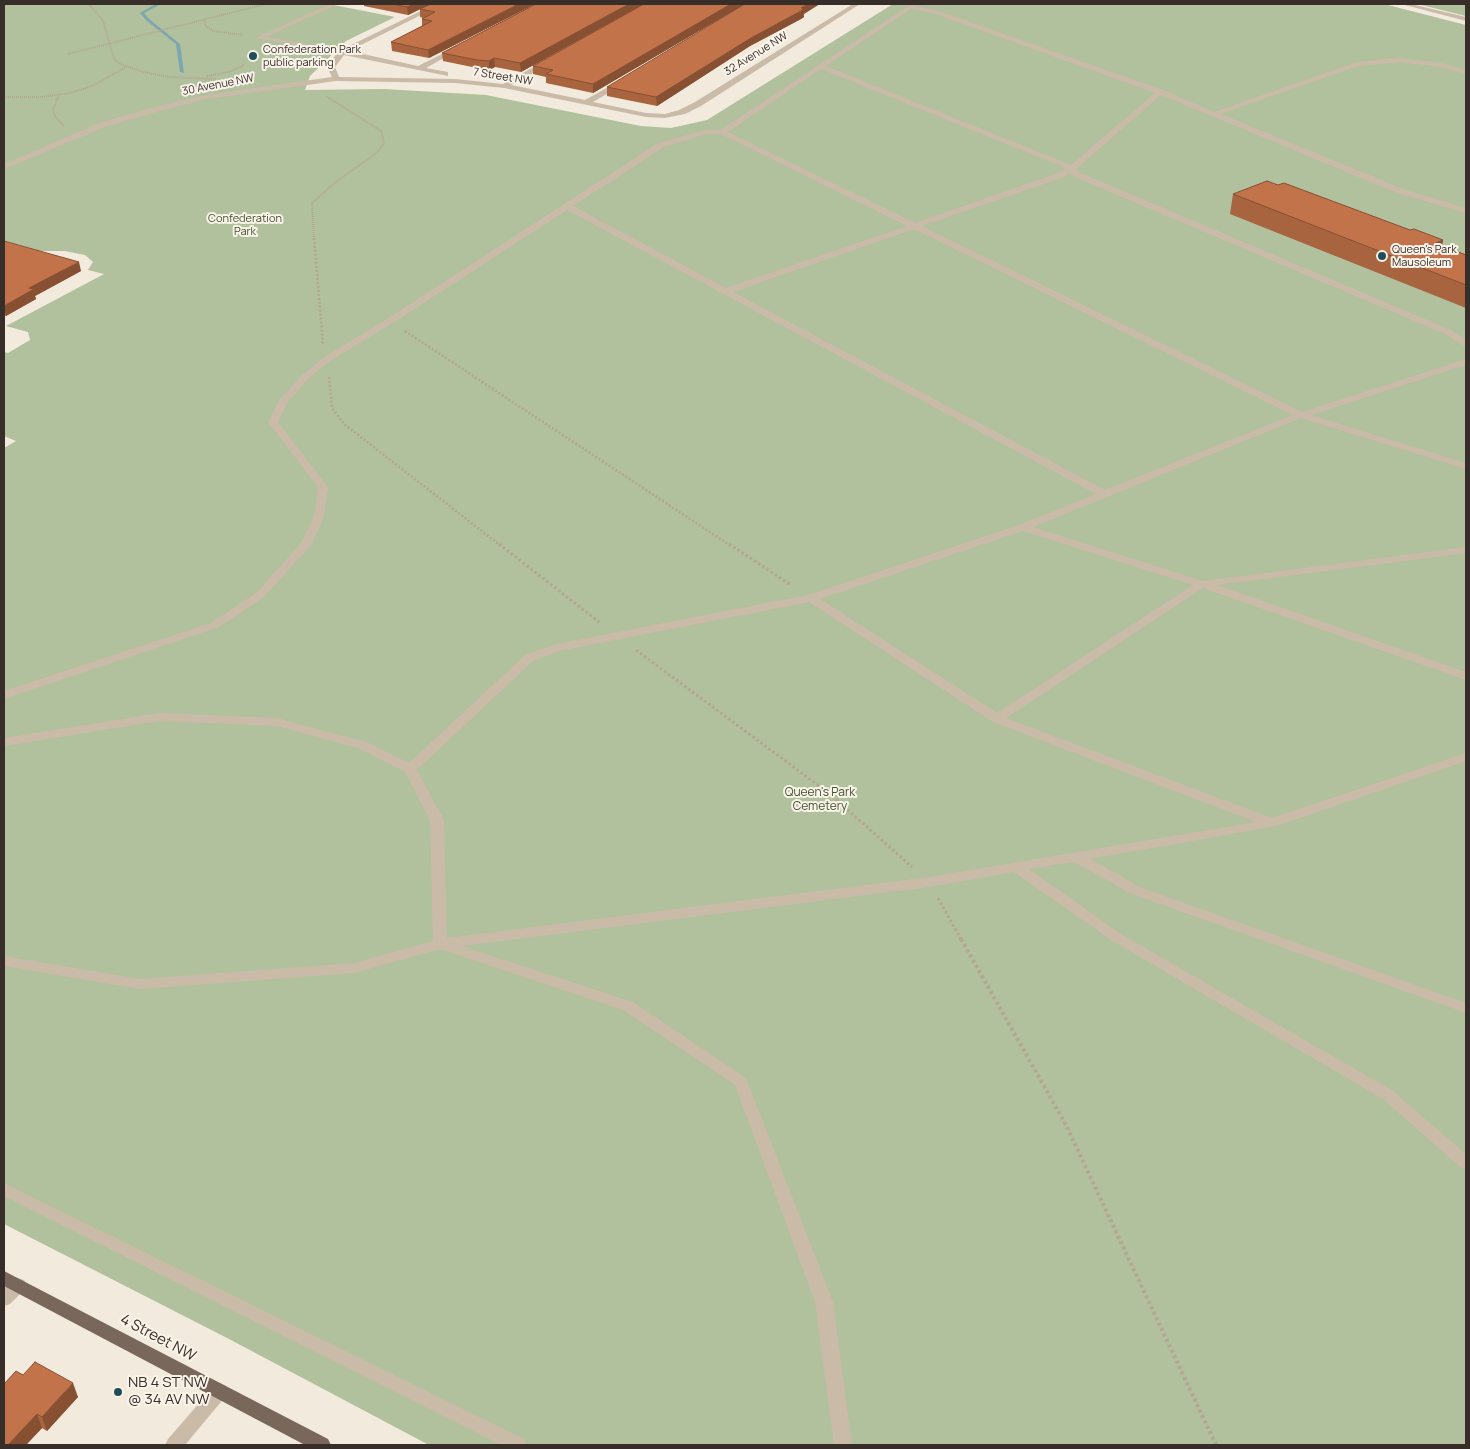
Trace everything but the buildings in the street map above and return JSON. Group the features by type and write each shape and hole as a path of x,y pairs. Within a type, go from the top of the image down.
{"main road":[{"name":"4 Street NW","path":"11,1282 322,1445"}],"street":[{"path":"258,38 335,4"},
{"path":"336,79 331,67 342,52 440,4"},
{"name":"32 Avenue NW","path":"665,116 682,112 698,104 857,4"},
{"path":"1404,4 1466,19"},
{"path":"722,132 910,7 934,11 1160,92 1400,191 1466,212"},
{"path":"258,38 342,52 450,75"},
{"path":"418,69 468,43"},
{"path":"504,86 556,57"},
{"path":"1214,114 1357,64 1400,60 1442,65 1466,72"},
{"path":"822,67 1064,164 1078,175 1448,332 1466,344"},
{"name":"7 Street NW","path":"336,79 455,81 504,86 646,115 665,116"},
{"name":"30 Avenue NW","path":"4,167 102,125 153,110 206,97 336,79"},
{"path":"586,103 626,80"},
{"path":"727,291 1072,169 1160,92"},
{"path":"4,695 215,625 260,595 306,544 319,516 323,487 273,422 283,402 326,359 390,321 661,145 706,132 722,132 1301,415 1466,466"},
{"path":"566,206 1104,494"},
{"path":"410,769 529,658 556,648 811,598 1023,528 1301,415 1466,362"},
{"path":"1023,528 1202,584 1466,676"},
{"path":"997,719 1202,584 1466,550"},
{"path":"811,598 997,719 1272,823"},
{"path":"4,742 160,717 277,722 365,746 410,769 437,820 440,944"},
{"path":"4,961 140,984 354,968 440,944 929,882 1272,823 1466,757"},
{"path":"1076,857 1137,891 1466,1008"},
{"path":"1018,868 1116,938 1388,1095 1466,1163"},
{"path":"440,944 628,1006 740,1082 824,1302 843,1445"},
{"path":"4,1189 518,1445"},
{"path":"4,1299 11,1282"},
{"path":"174,1445 220,1392"}],"path":[{"path":"89,4 103,21 114,59 127,67 169,77"},
{"path":"68,54 266,4"},
{"path":"204,20 206,26 214,31 258,38"},
{"path":"199,78 228,72 244,65"},
{"path":"4,98 59,95 92,86 127,67"},
{"path":"324,94 372,124 381,132 384,142 378,152 337,181 312,203 320,328 332,408 344,424 619,637 830,794 929,882 1066,1125 1216,1445"},
{"path":"59,95 53,110 55,116 66,128"},
{"path":"390,321 811,598"}],"green space":[{"name":"Queen's Park Cemetery","path":"4,4 328,4 395,17 346,41 310,76 305,90 384,89 486,95 641,126 671,128 707,120 893,4 1384,4 1466,25 1466,1445 429,1445 229,1339 4,1224 4,448 16,441 4,436 4,352 8,353 30,340 28,332 6,326 104,274 88,270 93,262 85,255 65,251 40,251 4,241"},
{"path":"1417,4 1466,4 1466,16"}],"waterway":[{"path":"159,4 142,13 178,44 182,72"}],"place":[{"name":"Confederation Park public parking","path":"253,56"},
{"name":"Queen's Park Mausoleum","path":"1382,256"},
{"name":"NB 4 ST NW @ 34 AV NW","path":"118,1392"}],"park label":[{"name":"Confederation Park","path":"245,225"}]}
